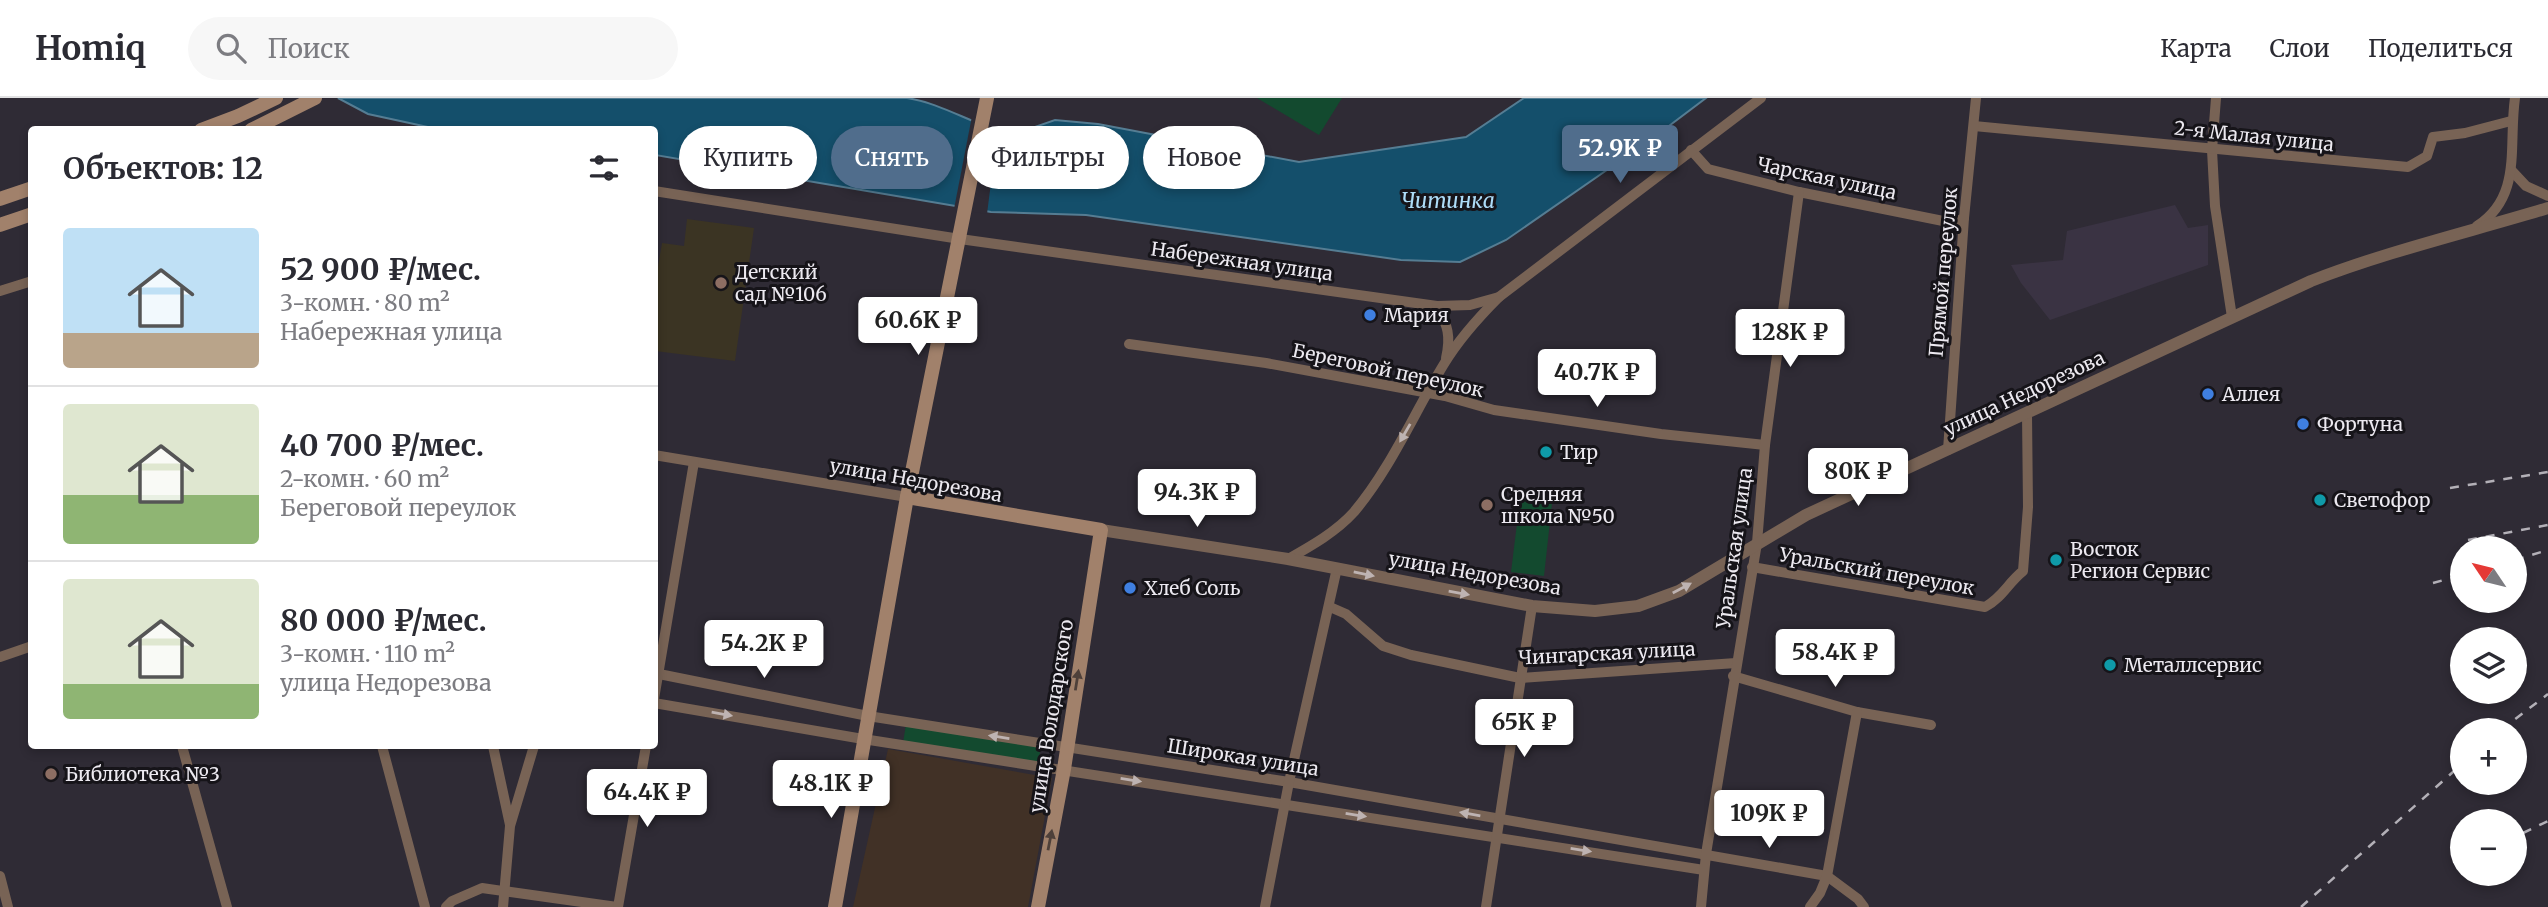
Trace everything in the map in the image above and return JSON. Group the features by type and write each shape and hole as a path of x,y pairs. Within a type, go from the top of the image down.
{"main road":[{"path":"212,126 276,98"},
{"path":"259,126 315,98"},
{"path":"835,907 908,497 987,98"},
{"path":"0,199 28,189"},
{"path":"0,225 28,215"},
{"name":"улица Недорезова","path":"908,497 1101,530"},
{"name":"улица Володарского","path":"1038,907 1064,769 1101,530"}],"street":[{"name":"Набережная улица","path":"658,192 961,232 1437,306 1470,305 1499,297 1761,98"},
{"name":"Прямой переулок","path":"1948,450 1964,218 1976,98"},
{"path":"2216,98 2212,150 2215,206 2232,317"},
{"path":"2468,233 2492,216 2504,198 2511,170 2511,121 2515,98"},
{"name":"2-я Малая улица","path":"1974,126 2408,167 2427,156 2433,137 2465,133 2511,121"},
{"name":"Чарская улица","path":"1691,150 1708,169 1799,192 1953,223 1964,218"},
{"path":"2511,170 2526,186 2548,196"},
{"name":"Уральская улица","path":"1701,907 1706,853 1733,676 1757,543 1765,445 1799,192"},
{"name":"улица Недорезова","path":"1101,530 1288,559 1532,606 1595,611 1639,606 1679,591 1807,515 2232,317 2390,252 2468,233 2548,208"},
{"path":"0,291 28,282"},
{"path":"1288,559 1315,544 1353,513 1390,459 1445,363 1471,326 1499,297"},
{"path":"1437,306 1445,321 1450,340 1445,363"},
{"name":"Береговой переулок","path":"1129,344 1254,361 1467,401 1494,410 1661,434 1765,445"},
{"name":"Уральский переулок","path":"1752,568 1985,607 1999,599 2009,582 2023,571 2028,507 2027,414"},
{"name":"улица Недорезова","path":"658,456 908,497"},
{"path":"658,668 694,462"},
{"path":"1265,907 1289,782 1337,568"},
{"path":"1486,907 1532,606"},
{"name":"Чингарская улица","path":"1330,607 1346,614 1384,646 1411,655 1520,678 1736,663"},
{"path":"0,657 28,647"},
{"name":"Широкая улица","path":"658,674 868,716 1289,782 1827,876"},
{"path":"1733,676 1857,712 1931,725"},
{"name":"Широкая улица","path":"658,702 863,739 1704,870"},
{"path":"1810,907 1827,876 1857,712"},
{"path":"183,749 227,907"},
{"path":"384,749 425,907"},
{"path":"494,749 510,826"},
{"path":"503,907 510,826 533,749"},
{"path":"446,907 482,888 618,907 645,749"},
{"path":"1827,876 1864,907"},
{"path":"0,879 8,907"}],"shaded area":[{"path":"2175,205 2188,228 2208,225 2208,265 2050,320 2021,283 2011,265 2063,260 2067,231"},
{"path":"687,219 754,228 735,361 658,351 658,266 662,243 684,246"},
{"path":"888,749 1052,778 1028,907 853,907"}],"green space":[{"path":"1257,98 1342,98 1319,135"},
{"path":"1520,499 1552,503 1544,576 1511,572"},
{"path":"906,724 1041,746 1038,765 903,743"}],"water":[{"name":"Читинка","path":"338,98 907,98 922,101 987,126 967,126 967,189 1129,189 1129,130 1143,133 1143,189 1265,189 1265,156 1299,162 1466,137 1524,98 1706,98 1506,240 1460,262 1401,260 1086,215 991,212 855,189 953,189 953,126 831,126 831,185 817,182 817,126 679,126 679,159 658,156 658,126 423,126 368,114"},
{"name":"Читинка","path":"1055,120 1109,126 1038,126"}],"pier":[{"path":"972,116 996,126 970,126"},
{"path":"967,142 967,189 990,189 987,214 954,209"}],"railway":[{"path":"2450,488 2548,472"},
{"path":"2489,536 2548,525"},
{"path":"2527,556 2548,550"},
{"path":"2433,583 2450,578"},
{"path":"2517,718 2548,694"},
{"path":"2301,907 2450,775"},
{"path":"2527,831 2548,821"}],"place":[{"name":"Детский сад №106","path":"721,283"},
{"name":"Мария","path":"1370,315"},
{"name":"Аллея","path":"2208,394"},
{"name":"Фортуна","path":"2303,424"},
{"name":"Тир","path":"1546,452"},
{"name":"Светофор","path":"2320,500"},
{"name":"Средняя школа №50","path":"1487,505"},
{"name":"Восток Регион Сервис","path":"2056,560"},
{"name":"Хлеб Соль","path":"1130,588"},
{"name":"Металлсервис","path":"2110,665"},
{"name":"Библиотека №3","path":"51,774"}]}
